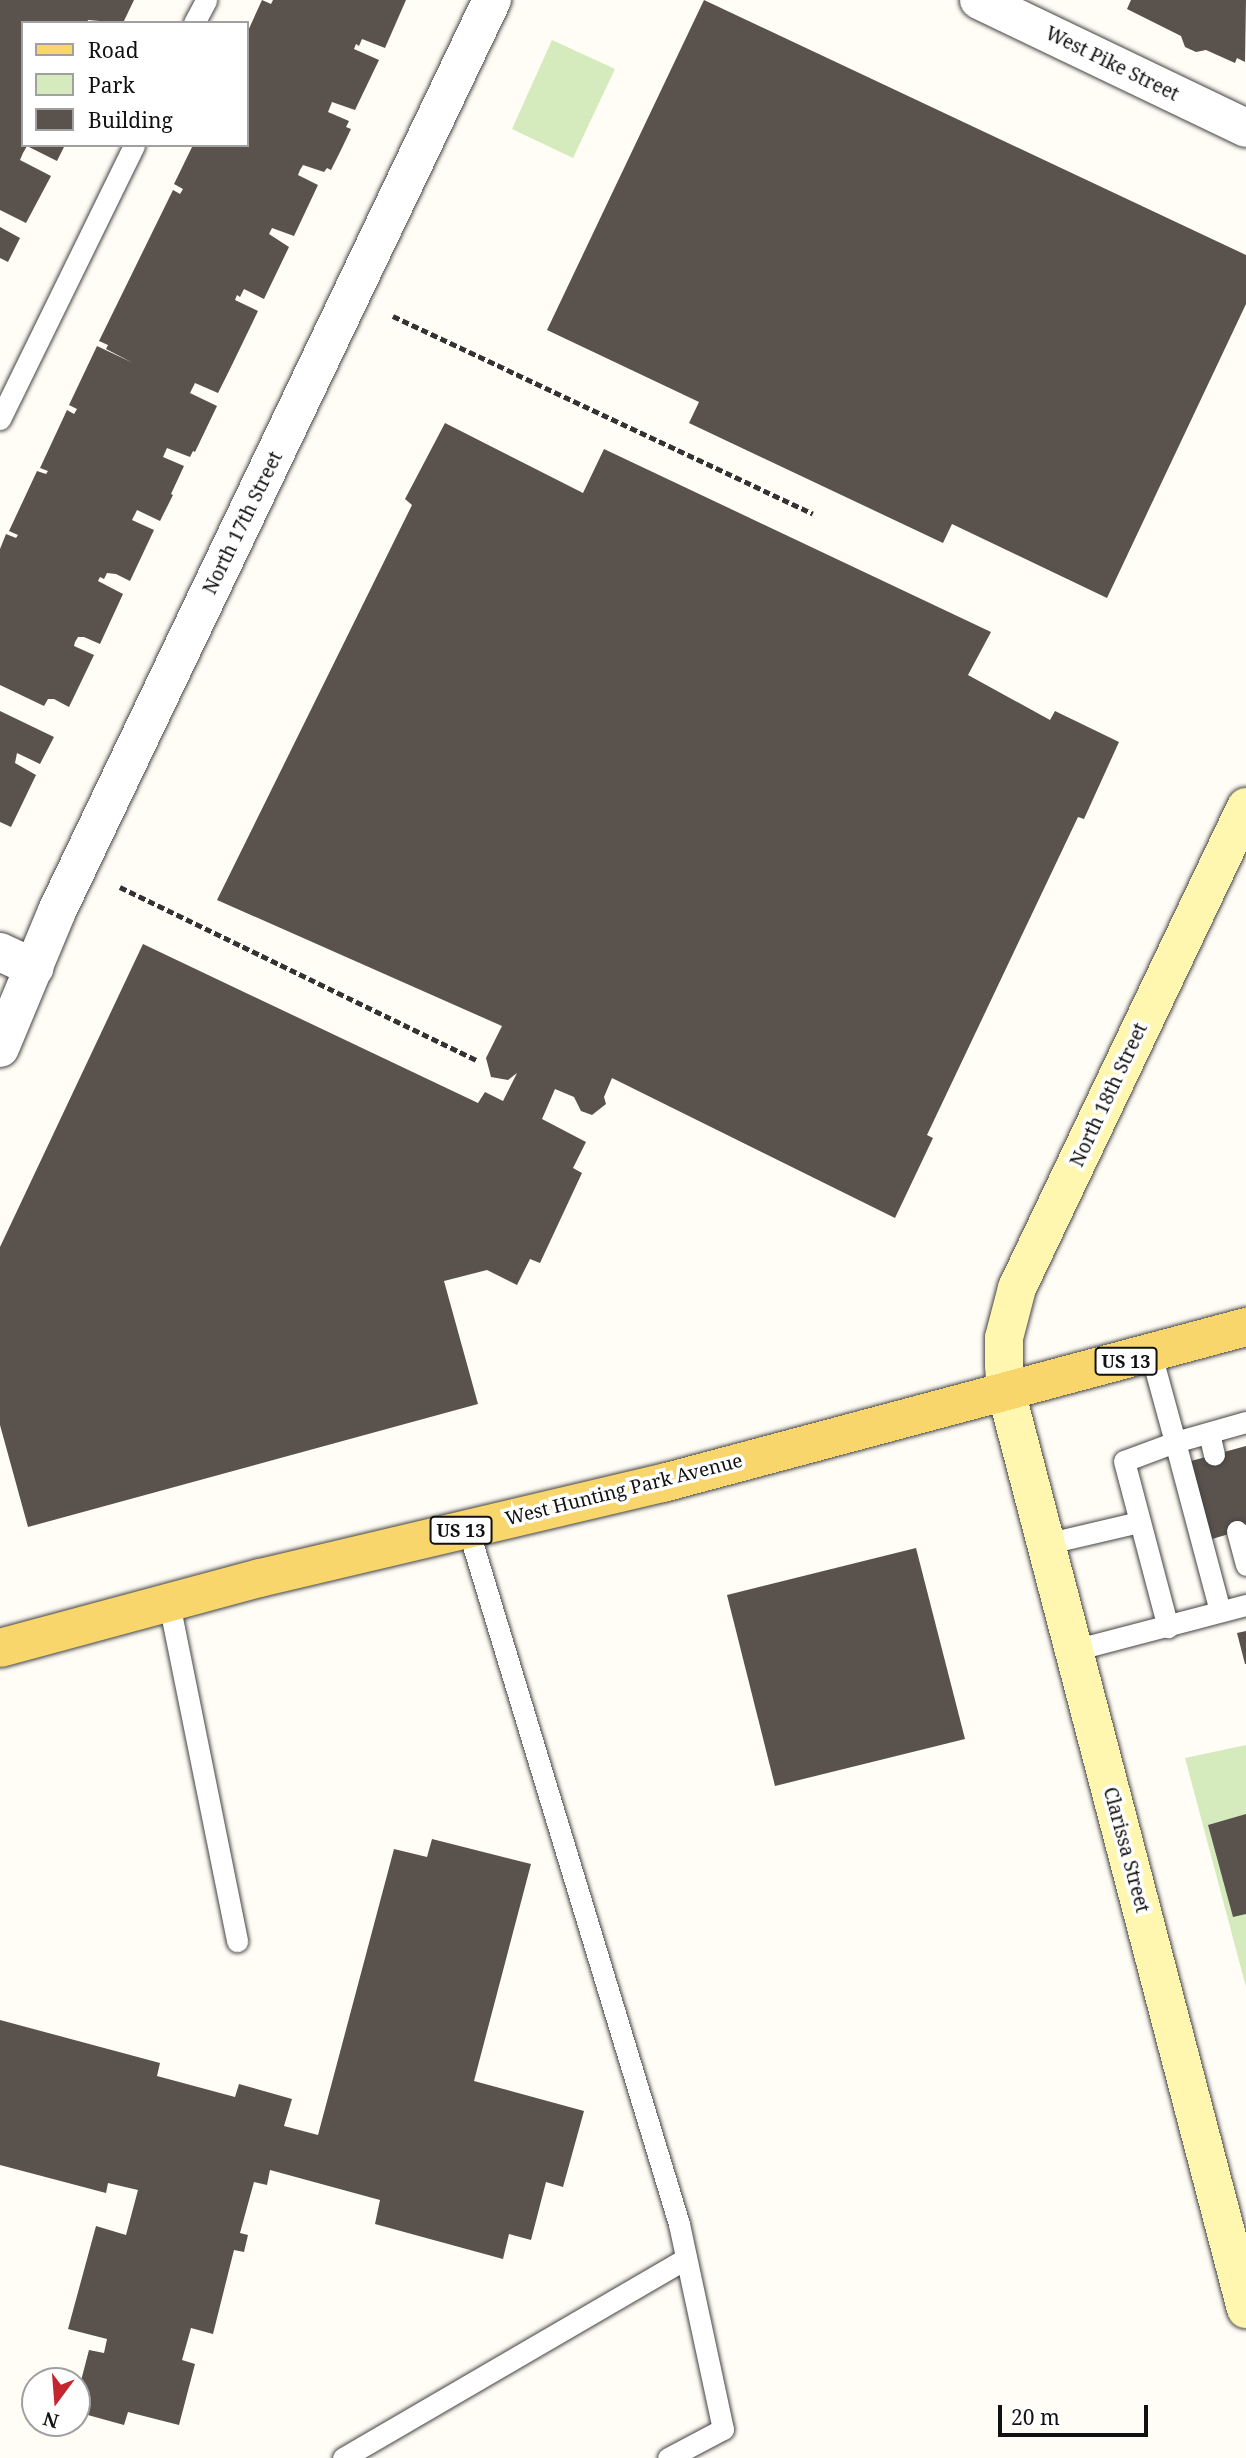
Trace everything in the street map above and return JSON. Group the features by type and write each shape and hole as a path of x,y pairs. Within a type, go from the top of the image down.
{"main road":[{"name":"North 18th Street","path":"1006,1391 1004,1338 1017,1288 1246,807"},
{"name":"West Hunting Park Avenue","path":"0,1648 169,1603 663,1483 1246,1327"},
{"name":"Clarissa Street","path":"1006,1391 1246,2309"}],"street":[{"name":"North 17th Street","path":"0,1048 79,867 492,0"},
{"name":"West Pike Street","path":"979,0 1040,13 1246,128"},
{"path":"0,952 34,968"}],"lane":[{"path":"195,21 206,0"},
{"path":"0,419 133,147"},
{"path":"1151,1354 1220,1611"},
{"path":"1168,1627 1124,1461 1175,1442 1246,1423"},
{"path":"1209,1433 1214,1454"},
{"path":"1045,1544 1139,1522"},
{"path":"468,1529 551,1795 679,2224 723,2429 668,2458"},
{"path":"1237,1531 1246,1564"},
{"path":"169,1603 237,1941"},
{"path":"1074,1650 1246,1605"},
{"path":"343,2458 686,2258"}],"path":[{"path":"351,296 813,514"},
{"path":"79,867 478,1061"}],"green space":[{"path":"552,40 615,69 573,158 512,129"},
{"path":"1246,1745 1246,1987 1185,1758"}],"building":[{"path":"0,0 134,0 124,21 21,21 21,147 26,147 20,160 51,176 26,223 0,210"},
{"path":"262,0 271,4 273,0 406,0 385,48 362,39 359,46 356,44 354,49 379,60 355,110 332,102 328,112 349,121 346,127 351,129 331,170 327,168 324,172 303,165 300,170 298,175 318,185 294,236 272,228 269,234 289,247 264,299 244,289 240,297 237,295 235,300 258,311 230,369 218,393 195,383 190,393 217,406 190,457 167,448 163,457 184,466 171,494 173,495 160,521 137,510 132,520 154,530 130,581 116,574 107,573 104,579 100,577 98,581 123,594 100,644 84,637 78,637 75,642 74,646 94,655 69,707 54,699 48,699 44,706 0,685 0,549 6,534 16,538 18,535 9,531 37,471 46,474 48,471 40,468 67,410 74,414 77,409 69,405 97,346 133,363 106,349 108,345 99,341 173,190 180,194 183,189 174,184 192,147 248,147 248,31"},
{"path":"704,0 1246,255 1246,304 1107,598 952,524 943,543 689,423 699,402 547,330"},
{"path":"1131,0 1246,0 1245,62 1237,58 1235,63 1206,50 1196,52 1185,47 1181,36 1127,9"},
{"path":"29,147 64,147 57,161"},
{"path":"0,227 20,238 8,262 0,258"},
{"path":"445,423 583,493 604,449 991,632 968,675 1050,720 1055,711 1119,742 1084,819 1078,817 927,1135 933,1138 895,1218 612,1078 604,1097 606,1104 592,1115 581,1111 574,1097 555,1089 542,1119 586,1142 573,1168 582,1173 540,1263 530,1259 517,1285 487,1270 444,1281 478,1404 28,1527 0,1425 0,1247 143,944 478,1103 485,1092 503,1101 517,1073 508,1080 491,1077 486,1058 502,1026 217,900 412,505 405,499"},
{"path":"0,711 54,737 40,764 17,753 15,763 36,775 11,827 0,822"},
{"path":"1246,1446 1246,1529 1212,1539 1191,1461"},
{"path":"916,1548 965,1739 775,1786 727,1595"},
{"path":"1246,1631 1246,1664 1245,1664 1237,1633"},
{"path":"1246,1814 1246,1914 1233,1917 1208,1825"},
{"path":"432,1839 531,1864 474,2081 584,2111 563,2187 546,2182 531,2240 509,2234 503,2259 375,2224 380,2200 270,2170 267,2185 254,2182 240,2233 248,2235 244,2252 234,2250 213,2334 191,2328 182,2360 195,2364 179,2425 128,2412 124,2425 91,2416 91,2367 85,2367 89,2350 104,2353 107,2339 68,2329 96,2226 126,2235 138,2190 108,2183 106,2193 0,2165 0,2020 160,2063 157,2076 235,2097 239,2084 292,2099 284,2126 318,2135 394,1849 427,1857"}]}
